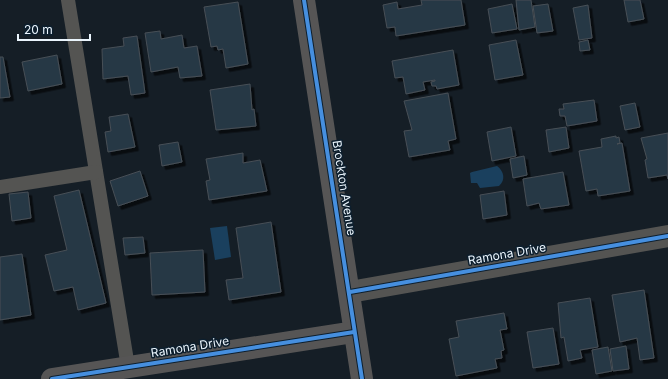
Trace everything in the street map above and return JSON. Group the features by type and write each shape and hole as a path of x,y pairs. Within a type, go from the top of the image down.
{"main road":[{"name":"Brockton Avenue","path":"304,0 350,292 354,332 362,379"},
{"name":"Ramona Drive","path":"52,379 354,332"}],"street":[{"name":"Ramona Drive","path":"350,292 668,236"}],"lane":[{"path":"68,0 128,367"},
{"path":"0,187 96,172"}],"water":[{"path":"497,166 503,173 503,181 499,186 480,188 477,183 471,183 470,173"},
{"path":"227,226 231,257 215,260 210,228"}],"building":[{"path":"421,0 461,0 465,25 396,36 395,27 387,28 383,5 397,2 398,9 422,5"},
{"path":"516,0 531,0 535,27 519,30"},
{"path":"624,0 640,0 644,19 628,22"},
{"path":"238,2 248,64 226,68 223,49 218,50 217,46 211,47 204,7"},
{"path":"512,4 517,29 492,33 488,9"},
{"path":"548,4 553,31 537,33 533,6"},
{"path":"588,5 592,38 579,40 573,8"},
{"path":"160,31 161,39 182,35 184,48 197,46 202,76 180,78 178,67 151,72 145,33"},
{"path":"137,36 145,93 131,95 128,76 103,79 102,49 124,46 123,38"},
{"path":"516,40 523,75 495,80 489,45"},
{"path":"588,40 590,50 580,51 579,42"},
{"path":"453,50 459,85 437,89 436,86 432,86 431,82 435,80 423,82 425,90 406,94 403,77 395,78 392,61"},
{"path":"57,55 62,84 28,91 22,62"},
{"path":"0,57 3,57 10,97 0,98"},
{"path":"250,84 252,110 254,109 256,126 216,130 210,90"},
{"path":"448,93 456,139 448,141 450,150 409,157 404,131 412,130 404,101"},
{"path":"594,100 597,121 567,126 565,116 560,116 559,109 564,109 563,104"},
{"path":"635,103 640,127 625,130 620,106"},
{"path":"128,114 135,147 108,152 105,132 111,131 109,117"},
{"path":"511,127 516,156 492,161 487,132"},
{"path":"566,127 569,148 549,152 546,130"},
{"path":"668,133 668,179 667,175 648,178 645,160 647,159 641,138"},
{"path":"616,136 616,138 619,137 620,143 617,144 622,143 630,191 598,196 597,189 586,191 579,151 602,147 601,139"},
{"path":"178,142 182,162 162,166 159,145"},
{"path":"243,153 243,163 260,160 267,191 209,200 206,181 210,180 206,159"},
{"path":"524,156 527,175 513,178 510,159"},
{"path":"140,171 148,196 118,206 110,181"},
{"path":"563,172 569,205 541,209 539,203 527,206 523,179"},
{"path":"79,190 106,303 78,310 73,287 54,291 45,255 67,250 54,196"},
{"path":"504,191 507,215 483,219 480,195"},
{"path":"28,192 31,218 12,221 9,194"},
{"path":"271,222 281,292 229,300 226,280 243,278 236,228"},
{"path":"143,237 145,253 125,255 123,238"},
{"path":"203,250 205,292 152,295 150,253"},
{"path":"22,254 31,315 0,320 0,257"},
{"path":"644,290 654,358 640,360 637,338 620,342 612,295"},
{"path":"590,298 598,347 580,350 582,358 568,361 564,337 561,338 558,303"},
{"path":"504,313 507,329 500,330 504,350 501,351 502,358 495,359 497,368 456,376 449,339 459,337 456,321"},
{"path":"553,328 559,364 533,368 527,332"},
{"path":"626,346 629,369 613,371 610,349"},
{"path":"608,347 612,371 596,374 592,350"}],"cycle path":[{"path":"304,0 362,379"},
{"path":"350,292 668,236"},
{"path":"52,379 354,332"}]}
